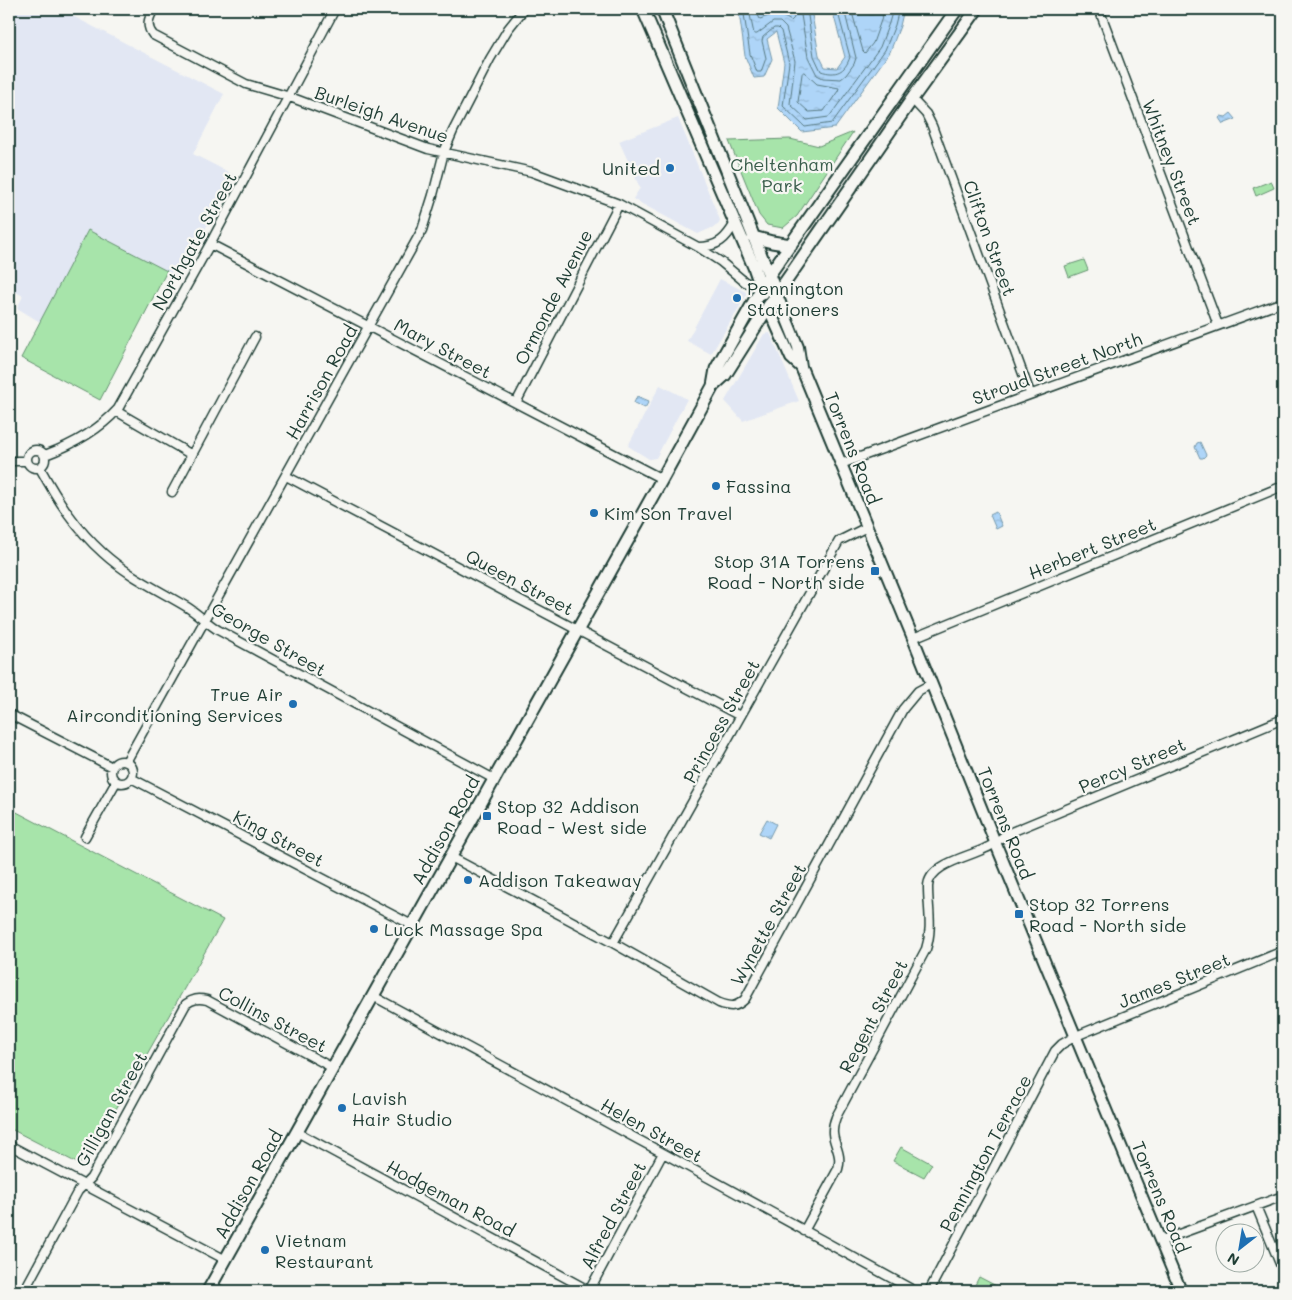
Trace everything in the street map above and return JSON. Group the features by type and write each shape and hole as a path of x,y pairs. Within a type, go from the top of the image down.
{"main road":[{"name":"Torrens Road","path":"643,9 735,223 768,306"},
{"name":"Torrens Road","path":"662,9 777,295"},
{"name":"Addison Road","path":"210,1288 662,479 713,386 716,370 761,288 956,9"},
{"name":"Addison Road","path":"713,386 725,375 768,306 977,9"},
{"path":"654,35 654,27 658,24 668,23"},
{"path":"754,237 791,245"}],"street":[{"name":"Burleigh Avenue","path":"154,9 148,26 154,35 246,84 290,97 428,148 532,172 618,204 698,247 721,262 745,282 761,288"},
{"name":"Northgate Street","path":"45,455 65,447 90,433 109,419 116,411 210,244 290,97 335,9"},
{"name":"Harrison Road","path":"126,762 422,230 434,195 444,152 490,59 508,29 524,9"},
{"name":"Whitney Street","path":"1099,9 1218,326"},
{"name":"Clifton Street","path":"912,99 926,114 932,126 1030,393"},
{"name":"Ormonde Avenue","path":"516,403 618,204"},
{"path":"698,247 718,244 728,236 735,223"},
{"name":"Mary Street","path":"210,244 662,479"},
{"name":"Torrens Road","path":"777,295 798,347 801,367 1181,1291"},
{"name":"Stroud Street North","path":"841,464 1030,393 1283,302"},
{"name":"Torrens Road","path":"768,306 791,358 801,367"},
{"path":"172,492 255,337"},
{"path":"116,411 192,455"},
{"path":"34,450 40,451 45,455 45,462 40,468 31,467 27,461 28,454 34,450"},
{"path":"9,461 27,461"},
{"name":"George Street","path":"40,468 64,509 82,531 104,554 141,581 189,608 218,630 494,779"},
{"name":"Queen Street","path":"286,476 740,716"},
{"name":"Herbert Street","path":"913,638 1283,486"},
{"name":"Princess Street","path":"613,943 838,541 867,527"},
{"name":"Wynette Street","path":"451,857 613,943 719,1003 730,1007 738,1006 745,999 903,709 918,691 932,684"},
{"path":"9,714 112,767"},
{"name":"Percy Street","path":"995,842 1009,833 1283,719"},
{"path":"118,761 126,762 132,768 131,778 122,783 116,782 110,774 112,767 118,761"},
{"name":"King Street","path":"131,778 412,925"},
{"path":"86,837 116,782"},
{"name":"Regent Street","path":"804,1231 838,1170 840,1160 832,1134 832,1126 928,943 931,919 928,885 932,875 939,867 988,848 995,842"},
{"name":"James Street","path":"1076,1036 1283,951"},
{"name":"Helen Street","path":"373,996 663,1152 915,1291"},
{"name":"Collins Street","path":"199,999 207,1000 333,1068"},
{"name":"Gilligan Street","path":"24,1291 66,1212 83,1184 91,1178 186,1004 192,1000 199,999"},
{"name":"Pennington Terrace","path":"929,1291 1055,1051 1062,1044 1076,1036"},
{"name":"Hodgeman Road","path":"297,1132 590,1291"},
{"path":"9,1145 226,1260"},
{"name":"Alfred Street","path":"590,1291 663,1152"},
{"path":"1160,1241 1283,1196"},
{"path":"1256,1206 1283,1271"},
{"path":"9,1287 17,1291"},
{"path":"210,1288 222,1291"}],"shaded area":[{"path":"9,9 59,9 224,94 193,154 234,175 179,278 88,230 40,322 17,308 23,296 9,288"},
{"path":"678,118 720,220 718,225 698,234 633,199 640,188 619,141"},
{"path":"720,279 746,292 746,296 711,354 687,341"},
{"path":"770,333 799,401 743,421 725,401 764,334"},
{"path":"660,385 687,399 656,458 649,459 628,446"}],"green space":[{"name":"Cheltenham Park","path":"853,132 797,216 783,228 767,225 759,215 729,141 790,139 819,146"},
{"path":"1271,181 1274,188 1256,196 1253,188"},
{"path":"88,230 167,271 100,400 21,358"},
{"path":"1084,260 1088,270 1069,277 1065,266"},
{"path":"9,808 223,920 86,1162 79,1164 9,1128"},
{"path":"901,1147 932,1164 924,1177 893,1161"},
{"path":"979,1277 1006,1291 972,1291"}],"water":[{"path":"741,9 811,9 819,55 825,67 837,68 845,57 832,9 904,9 890,52 835,128 802,132 778,108 784,63 776,32 767,39 772,59 764,77 754,78 745,56 739,12"},
{"path":"1231,113 1236,119 1223,124 1219,118 1221,116 1226,117"},
{"path":"637,396 649,401 645,408 634,403"},
{"path":"1200,442 1206,455 1203,458 1200,458 1195,447"},
{"path":"996,512 1002,526 996,529 990,515"},
{"path":"767,819 776,824 769,838 759,833"}],"place":[{"name":"United","path":"670,168"},
{"name":"Pennington Stationers","path":"737,298"},
{"name":"Fassina","path":"716,486"},
{"name":"Kim Son Travel","path":"594,513"},
{"name":"Stop 31A Torrens Road - North side","path":"875,571"},
{"name":"True Air Airconditioning Services","path":"293,704"},
{"name":"Stop 32 Addison Road - West side","path":"487,816"},
{"name":"Addison Takeaway","path":"468,880"},
{"name":"Stop 32 Torrens Road - North side","path":"1019,914"},
{"name":"Luck Massage Spa","path":"374,929"},
{"name":"Lavish Hair Studio","path":"342,1108"},
{"name":"Vietnam Restaurant","path":"265,1250"}]}
